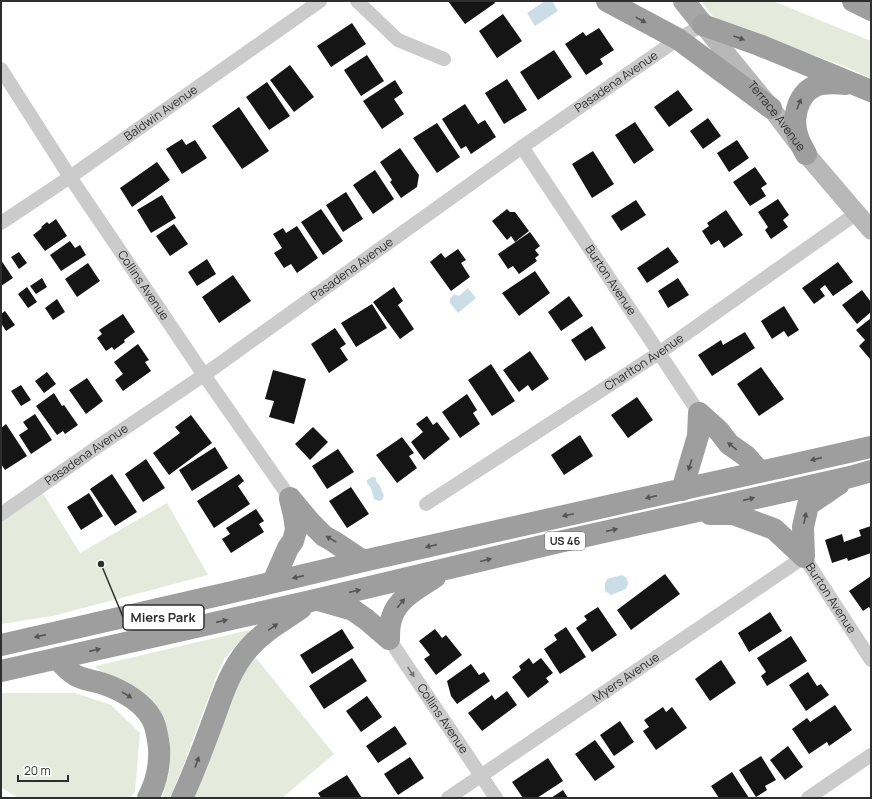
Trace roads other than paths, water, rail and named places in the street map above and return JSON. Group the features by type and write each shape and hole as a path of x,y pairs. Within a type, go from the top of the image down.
{"highway":[{"path":"607,1 678,40 771,108"},
{"path":"853,1 871,10"},
{"path":"703,25 759,45 866,89"},
{"path":"806,154 798,139 796,114 803,96 809,89 816,85 825,83 836,83 848,84 866,89"},
{"path":"699,413 719,431 728,444 746,456 760,472"},
{"path":"682,490 698,436 699,413"},
{"name":"US 46","path":"1,645 363,561 871,447"},
{"name":"US 46","path":"1,671 871,471"},
{"path":"804,557 803,527 808,505 850,477"},
{"path":"290,498 324,536 363,561"},
{"path":"273,582 288,548 293,541 296,530 290,498"},
{"path":"683,514 733,514 774,529 804,557"},
{"path":"389,639 392,616 398,606 407,596 448,569"},
{"path":"182,798 192,776 222,695 236,665 248,648 266,633 314,600 353,610 389,639"},
{"path":"57,658 76,676 102,683 119,690 136,700 146,710 155,725 159,757 156,780 148,798"}],"main road":[{"name":"Terrace Avenue","path":"684,1 771,108 806,154 871,230"}],"street":[{"name":"Baldwin Avenue","path":"1,223 70,177 320,1"},
{"path":"358,1 398,40 444,59"},
{"name":"Pasadena Avenue","path":"1,514 109,439 204,376 522,147 678,40 703,25"},
{"name":"Collins Avenue","path":"1,69 70,177 204,376 290,498"},
{"name":"Burton Avenue","path":"522,147 699,413"},
{"name":"Charlton Avenue","path":"426,504 659,353 857,213"},
{"name":"Burton Avenue","path":"804,557 871,660"},
{"name":"Myers Avenue","path":"448,798 804,557"},
{"name":"Collins Avenue","path":"389,639 496,798"},
{"path":"808,798 871,755"}],"water":[{"path":"545,1 552,1 558,11 535,26 527,13"},
{"path":"468,288 476,298 458,313 450,303 450,299 454,294 459,296"},
{"path":"372,477 376,478 376,481 380,486 384,496 382,500 379,501 374,499 371,488 367,483 367,480"},
{"path":"622,575 627,578 628,584 626,589 611,595 605,591 605,583 607,579"}],"place":[{"name":"Miers Park","path":"101,564"}]}
